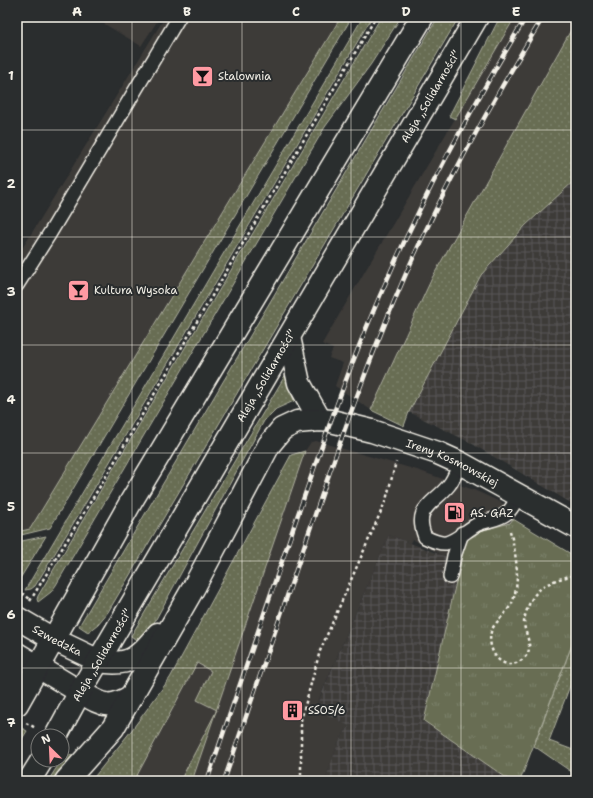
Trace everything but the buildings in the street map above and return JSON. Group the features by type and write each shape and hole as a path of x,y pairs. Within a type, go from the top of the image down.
{"main road":[{"path":"17,704 37,666 191,400 422,17"},
{"name":"Aleja „Solidarności”","path":"60,728 80,692 477,17"},
{"path":"289,337 299,383 320,420"},
{"name":"Ireny Kosmowskiej","path":"194,587 269,445 282,429 289,425 302,422 320,420 346,424 438,453 460,463 576,527"},
{"path":"99,661 112,663 122,662 138,655 144,650 194,587"},
{"path":"66,781 113,728 194,587"},
{"name":"Szwedzka","path":"18,619 53,639 99,661"},
{"path":"17,654 101,704 120,703 132,696"},
{"path":"29,781 37,768"}],"lane":[{"path":"17,285 50,233 179,17"},
{"path":"460,463 449,485 429,504 421,516 422,528 425,537 445,543 453,540 480,523 493,520 506,514 511,510 519,495"},
{"path":"450,578 449,559 462,534"}],"path":[{"path":"18,619 102,483 376,17"},
{"path":"301,781 301,720 320,651 386,500 396,459"},
{"path":"508,524 517,570 517,582 512,603 495,624 491,633 491,648 496,658 504,664 511,665 518,663 526,657 530,648 524,624 525,614 530,600 536,592 543,586 561,578 576,575"},
{"path":"17,590 31,599"}],"shaded area":[{"path":"93,17 160,17 141,46"},
{"path":"165,17 341,17 30,529 17,532 17,257"},
{"path":"515,17 576,17 576,21 432,278 371,410 335,386 343,363 329,358 333,349 322,344"},
{"path":"576,179 576,506 469,442 409,412 481,275 525,226"},
{"path":"316,441 417,470 474,490 511,507 513,519 510,523 483,530 465,543 460,562 442,555 412,539 410,543 389,535 315,708 349,726 338,743 325,781 91,781 131,731 170,678 291,455 305,451 311,442"},
{"path":"389,535 460,562 424,721 511,781 325,781 338,743 349,726 315,709"}],"green space":[{"path":"341,17 352,17 50,528 17,536 17,532 30,529"},
{"path":"363,17 372,17 82,509 35,586 31,589 25,590"},
{"path":"381,17 401,17 371,64 325,127 56,585 51,592 38,602 38,596"},
{"path":"438,17 459,17 108,612 98,624 88,632 79,626"},
{"path":"500,17 515,17 455,119 449,116"},
{"path":"576,21 576,179 525,226 481,275 409,412 404,426 371,410 432,278"},
{"path":"286,374 294,401 276,409 264,421 150,630 140,643 131,636"},
{"path":"305,451 216,710 197,700 211,671 197,663 134,781 91,781 131,731 170,678 291,455"},
{"path":"513,519 576,557 576,634 520,781 511,781 424,721 465,543 472,534 510,523"},
{"path":"46,536 21,577 17,578 17,542"},
{"path":"576,634 576,670 549,741 576,751 576,775 534,746"},
{"path":"215,714 192,781 180,781"},
{"path":"20,727 27,731 17,747 17,732"},
{"path":"70,755 76,758 70,765"},
{"path":"56,768 67,768 56,781 48,781"}],"railway":[{"path":"207,781 338,400 373,311 401,248 434,180 469,114 526,17"},
{"path":"224,781 309,532 363,380 414,255 466,151 543,17"}],"place":[{"name":"Stalownia","path":"202,76"},
{"name":"Kultura Wysoka","path":"79,290"},
{"name":"AS. GAZ","path":"455,513"},
{"name":"SSO5/6","path":"293,710"}]}
